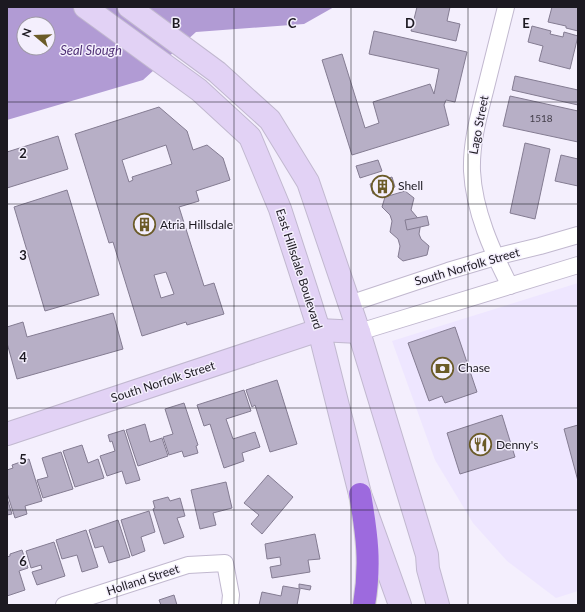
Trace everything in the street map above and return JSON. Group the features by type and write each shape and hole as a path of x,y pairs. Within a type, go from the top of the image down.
{"highway":[{"path":"360,494 367,537 368,561 364,605"}],"main road":[{"name":"East Hillsdale Boulevard","path":"85,7 199,90 250,137 280,209 319,330 360,494 400,605"},
{"path":"129,7 217,72 270,120 308,182 359,332 427,555 428,569 438,605"},
{"name":"South Norfolk Street","path":"319,330 349,304"},
{"name":"South Norfolk Street","path":"7,434 319,330 359,332"}],"street":[{"name":"Lago Street","path":"506,7 478,119 472,151 472,172 482,221 495,257 510,286"},
{"name":"South Norfolk Street","path":"349,304 448,271 578,234"},
{"name":"South Norfolk Street","path":"359,332 578,265"},
{"name":"Holland Street","path":"64,605 188,565 225,564 231,596 230,605"}],"shaded area":[{"path":"578,283 578,591 556,598 507,561 473,523 435,460 392,341"}],"water":[{"name":"Seal Slough","path":"7,7 334,7 304,24 196,32 143,80 7,120"}],"building":[{"path":"417,7 450,7 447,21 460,24 456,41 411,31"},
{"path":"552,7 578,7 578,31 566,28 566,26 548,22"},
{"path":"532,26 551,31 550,34 563,37 564,32 578,36 570,69 539,61 543,46 528,42"},
{"path":"374,31 467,52 455,102 446,100 444,105 449,125 352,155 322,60 342,54 365,128 379,123 373,102 430,84 434,94 439,69 369,54"},
{"path":"515,76 578,90 578,105 512,90"},
{"path":"510,96 578,111 578,142 503,126"},
{"name":"Atria Hillsdale","path":"159,107 187,131 193,150 207,145 223,158 230,180 196,191 199,201 179,207 204,286 214,283 224,314 187,325 186,322 142,336 113,242 109,243 75,134","holes":["166,145 172,164 132,177 133,180 129,182 122,160","166,272 174,294 161,298 154,275"]},
{"path":"58,136 68,169 7,188 7,152"},
{"path":"525,143 550,149 535,219 510,213"},
{"path":"561,155 578,159 578,186 555,181"},
{"path":"378,160 382,171 360,178 356,166"},
{"name":"Shell","path":"392,177 395,187 373,194 370,184"},
{"path":"67,190 99,295 45,311 14,207"},
{"path":"405,191 414,198 411,210 421,222 419,234 421,239 429,246 427,255 403,261 398,257 400,246 398,239 390,232 392,221 390,215 382,207 385,197"},
{"name":"Shell","path":"427,216 429,225 407,230 405,220"},
{"path":"113,313 123,349 17,379 7,343 7,327 23,322 27,337"},
{"name":"Chase","path":"455,327 477,392 445,403 442,396 429,401 408,343"},
{"path":"277,380 297,444 270,452 255,405 252,407 246,390"},
{"path":"244,390 251,411 226,419 233,439 255,432 260,447 242,453 244,461 224,468 210,424 204,426 197,405"},
{"path":"184,403 198,445 196,446 198,453 184,457 182,451 169,455 163,437 173,434 165,409"},
{"name":"Denny's","path":"502,415 515,457 460,474 447,433"},
{"path":"145,424 150,442 162,438 168,456 138,466 126,430"},
{"path":"578,425 578,481 564,429"},
{"path":"124,430 140,480 126,484 122,471 107,476 100,456 115,451 112,441 110,442 108,435"},
{"path":"82,445 88,463 98,459 104,478 75,487 63,451"},
{"path":"61,452 73,489 43,498 37,480 48,477 42,458"},
{"path":"29,459 42,501 25,506 27,514 15,518 7,493 7,470 13,468 12,465"},
{"path":"268,475 293,497 262,534 251,524 259,515 244,503"},
{"path":"226,482 232,508 213,513 216,525 200,529 191,490"},
{"path":"168,497 170,501 180,498 185,516 177,518 184,537 164,544 153,509 155,508 153,501"},
{"path":"7,498 12,514 7,515"},
{"path":"149,511 155,532 141,537 145,551 132,556 121,520"},
{"path":"118,520 130,557 109,563 103,546 95,548 89,530"},
{"path":"86,530 98,567 82,572 77,555 62,559 56,540"},
{"path":"315,534 320,559 308,560 310,572 272,578 270,567 281,565 280,557 267,559 265,544"},
{"path":"54,542 65,576 37,585 32,572 42,569 41,565 31,568 26,551"},
{"path":"22,550 28,568 19,571 25,590 7,596 7,557 10,556 10,554"},
{"path":"299,584 311,586 310,590 299,588"},
{"path":"283,586 300,589 297,605 259,605 262,592 281,596"},
{"path":"174,595 177,605 161,605 159,600"}],"place":[{"name":"Shell","path":"382,186"},
{"name":"Atria Hillsdale","path":"144,225"},
{"name":"Chase","path":"443,368"},
{"name":"Denny's","path":"481,445"}]}
